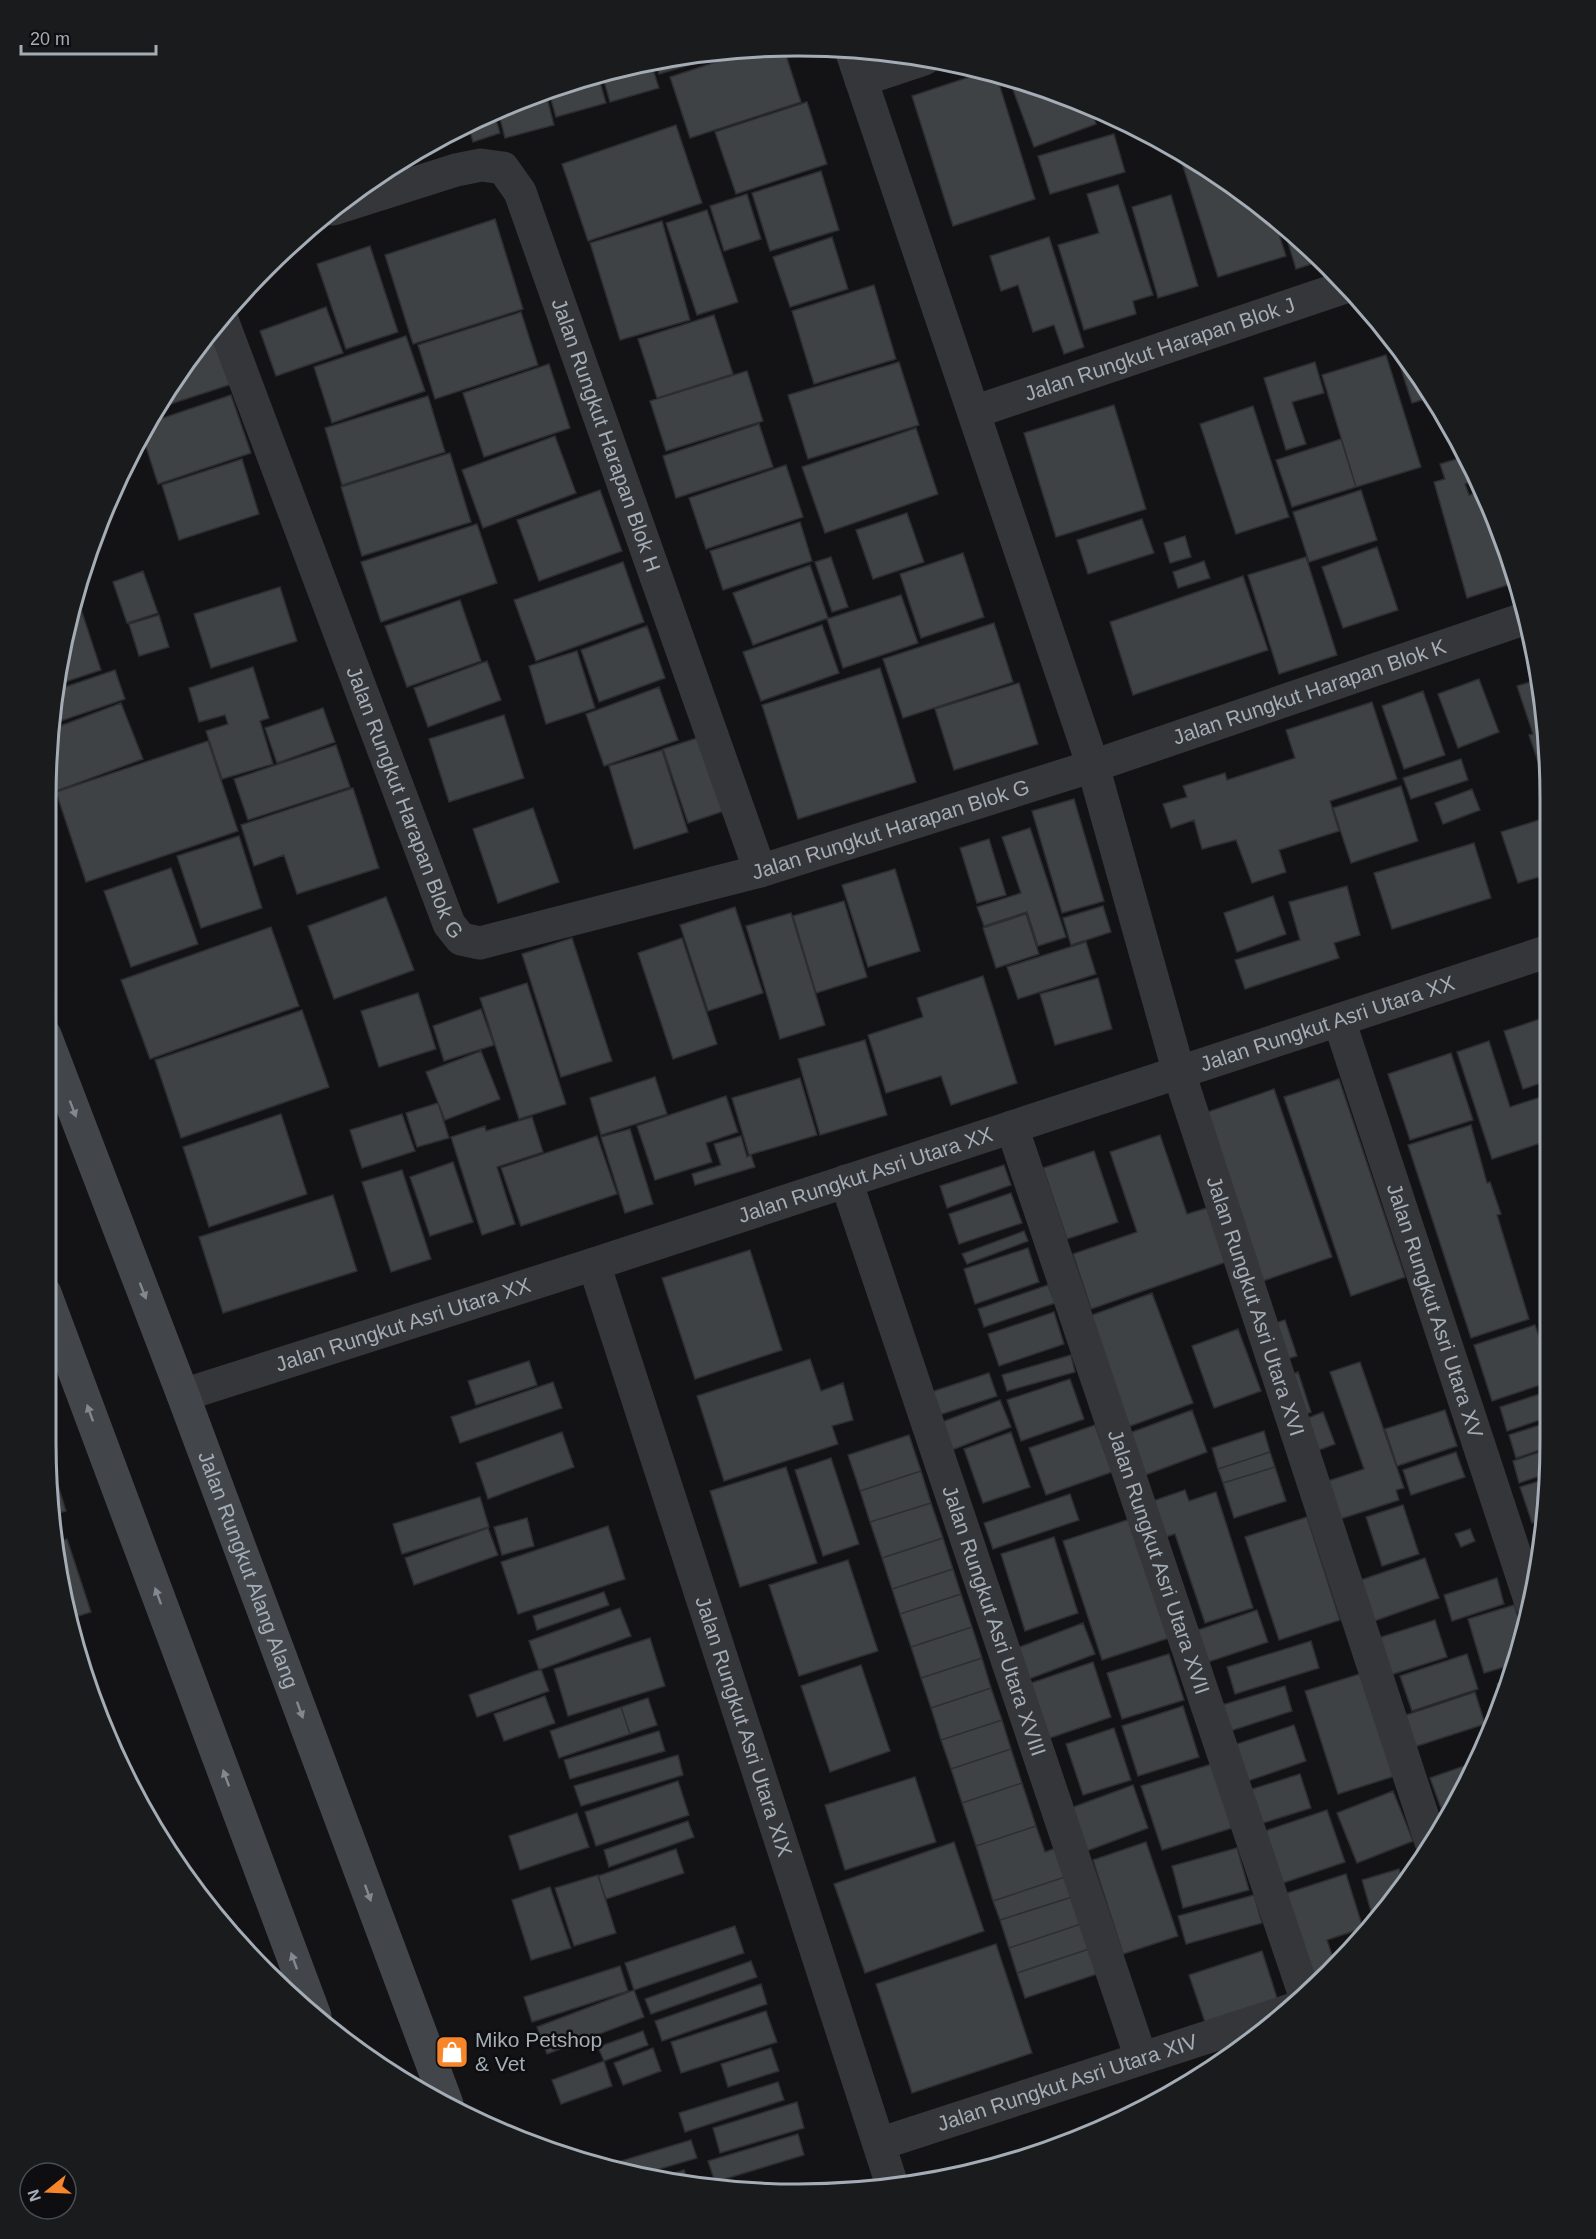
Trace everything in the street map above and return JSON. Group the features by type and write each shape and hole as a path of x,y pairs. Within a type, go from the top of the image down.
{"street":[{"path":"854,58 1093,766"},
{"path":"861,80 908,64"},
{"name":"Jalan Rungkut Harapan Blok H","path":"356,202 456,170 482,165 503,168 520,192 760,870"},
{"name":"Jalan Rungkut Harapan Blok J","path":"974,412 1338,289"},
{"name":"Jalan Rungkut Harapan Blok G","path":"225,327 449,924 461,939 480,943 760,870 1093,766"},
{"name":"Jalan Rungkut Harapan Blok K","path":"1093,766 1518,621"},
{"name":"Jalan Rungkut Asri Utara XVI","path":"1093,766 1179,1072 1428,1833"},
{"name":"Jalan Rungkut Asri Utara XX","path":"183,1395 594,1264 1540,954"},
{"name":"Jalan Rungkut Asri Utara XV","path":"1339,1020 1526,1587"},
{"name":"Jalan Rungkut Alang Alang","path":"56,1064 183,1395 443,2092"},
{"name":"Jalan Rungkut Asri Utara XVII","path":"1012,1126 1302,1986"},
{"name":"Jalan Rungkut Asri Utara XVIII","path":"846,1181 1141,2058"},
{"name":"Jalan Rungkut Asri Utara XIX","path":"594,1264 890,2178"},
{"path":"56,1322 309,2000"},
{"name":"Jalan Rungkut Asri Utara XIV","path":"879,2144 1264,2019"}],"building":[{"path":"786,56 801,102 690,138 670,77 723,60"},
{"path":"696,63 659,74 658,69"},
{"path":"653,70 659,88 610,102 604,82"},
{"path":"971,76 999,84 1035,199 953,226 912,96"},
{"path":"600,83 606,103 556,117 551,98"},
{"path":"1012,88 1094,117 1096,124 1034,147"},
{"path":"547,99 554,125 505,138 500,118"},
{"path":"807,102 827,164 736,194 715,132"},
{"path":"496,120 500,133 473,142 470,132"},
{"path":"676,125 702,203 588,241 562,164"},
{"path":"1114,134 1125,172 1050,194 1038,156"},
{"path":"1182,163 1211,181 1278,232 1286,256 1218,277"},
{"path":"821,171 839,230 770,251 752,193"},
{"path":"1118,185 1153,295 1133,301 1136,314 1084,330 1058,245 1099,233 1087,194"},
{"path":"747,194 761,239 724,251 710,206"},
{"path":"1171,195 1198,286 1158,298 1132,207"},
{"path":"707,210 738,302 697,315 666,223"},
{"path":"495,219 523,309 413,344 385,255"},
{"path":"662,221 690,320 620,340 590,243"},
{"path":"832,237 848,289 790,307 773,257"},
{"path":"1049,237 1084,347 1064,354 1054,325 1033,332 1018,285 1001,291 990,256"},
{"path":"1287,239 1313,264 1296,269"},
{"path":"370,246 398,332 346,349 317,264"},
{"path":"874,285 896,359 814,384 792,311"},
{"path":"326,307 343,353 276,376 260,331"},
{"path":"521,312 538,365 435,399 418,345"},
{"path":"714,315 733,374 657,398 638,339"},
{"path":"406,336 425,391 332,423 314,367"},
{"path":"215,338 232,384 169,404"},
{"path":"1386,355 1421,467 1356,487 1322,375"},
{"path":"899,362 919,425 808,459 788,395"},
{"path":"1315,362 1324,393 1292,402 1306,444 1286,450 1264,378"},
{"path":"1399,363 1424,399 1412,403"},
{"path":"549,364 570,428 484,457 463,393"},
{"path":"747,371 763,421 666,451 650,401"},
{"path":"231,395 251,453 158,484 145,445 160,419"},
{"path":"428,396 445,452 342,485 325,428"},
{"path":"1114,405 1146,509 1056,537 1024,433"},
{"path":"1253,406 1289,517 1236,534 1200,424"},
{"path":"759,424 773,467 676,498 663,456"},
{"path":"916,428 938,494 825,533 802,467"},
{"path":"555,436 576,493 483,528 462,470"},
{"path":"1341,439 1356,487 1292,507 1276,460"},
{"path":"450,453 471,522 362,556 341,487"},
{"path":"242,459 259,514 179,540 162,485"},
{"path":"1458,459 1470,482 1465,484 1469,495 1475,493 1484,514 1509,585 1467,598 1434,482 1445,479 1440,464"},
{"path":"786,465 803,517 706,549 689,498"},
{"path":"600,490 622,551 539,581 517,520"},
{"path":"1361,490 1377,540 1309,562 1293,512"},
{"path":"907,513 924,562 873,579 856,530"},
{"path":"1142,519 1154,553 1088,574 1077,540"},
{"path":"800,522 812,561 723,590 710,551"},
{"path":"477,524 497,583 381,622 361,562"},
{"path":"1185,536 1191,557 1170,563 1164,543"},
{"path":"1377,547 1398,610 1343,628 1322,567"},
{"path":"963,553 984,617 921,638 900,574"},
{"path":"831,557 848,607 832,612 815,562"},
{"path":"1306,557 1337,655 1279,674 1248,575"},
{"path":"1204,561 1210,578 1178,588 1173,572"},
{"path":"623,562 644,622 536,661 514,600"},
{"path":"810,565 828,618 753,645 733,593"},
{"path":"143,571 158,613 127,623 113,582"},
{"path":"1243,576 1268,650 1133,695 1110,622"},
{"path":"280,587 297,641 211,668 194,614"},
{"path":"901,595 918,643 843,668 827,619"},
{"path":"460,600 481,661 407,687 385,626"},
{"path":"81,608 101,670 65,682"},
{"path":"159,615 169,647 139,656 129,624"},
{"path":"994,623 1013,682 903,718 883,659"},
{"path":"822,625 839,673 761,701 743,652"},
{"path":"647,626 665,678 599,702 581,650"},
{"path":"577,651 595,708 546,724 529,666"},
{"path":"487,661 501,700 428,727 414,688"},
{"path":"253,667 269,718 260,721 273,764 222,779 206,731 228,724 225,715 199,722 189,688"},
{"path":"880,668 916,782 798,819 762,705"},
{"path":"115,670 125,699 60,721 64,687"},
{"path":"1479,679 1499,732 1458,748 1438,694"},
{"path":"1531,682 1539,765 1529,735 1533,734 1517,686"},
{"path":"1019,683 1038,744 954,770 935,709"},
{"path":"659,687 678,740 604,766 586,714"},
{"path":"1423,691 1445,755 1404,769 1382,706"},
{"path":"1372,702 1397,779 1330,801 1339,831 1279,850 1286,872 1252,883 1236,840 1202,849 1194,820 1171,828 1163,804 1187,797 1183,786 1225,773 1227,780 1295,758 1286,730"},
{"path":"121,703 143,759 56,791 59,726"},
{"path":"323,708 335,742 277,763 265,728"},
{"path":"504,715 524,778 449,802 429,739"},
{"path":"700,737 724,811 688,823 663,749"},
{"path":"208,741 238,831 86,882 56,792"},
{"path":"336,745 350,787 248,820 234,779"},
{"path":"662,750 688,832 634,849 609,766"},
{"path":"1461,759 1468,780 1411,799 1403,778"},
{"path":"1401,786 1418,841 1351,863 1333,808"},
{"path":"353,788 379,868 297,894 284,855 254,866 241,825"},
{"path":"1472,789 1480,810 1443,824 1435,803"},
{"path":"1074,799 1104,901 1062,913 1032,811"},
{"path":"533,808 559,882 498,903 473,829"},
{"path":"1540,820 1540,877 1518,883 1501,832"},
{"path":"1030,828 1066,937 1038,946 1027,912 984,926 977,907 1021,893 1002,837"},
{"path":"239,836 262,908 201,928 177,856"},
{"path":"989,839 1006,895 977,903 960,848"},
{"path":"1474,843 1491,898 1392,929 1374,873"},
{"path":"171,868 198,944 131,967 104,891"},
{"path":"895,869 920,951 868,967 842,885"},
{"path":"1347,886 1360,935 1334,943 1339,958 1245,989 1235,960 1300,940 1289,902"},
{"path":"1273,896 1286,934 1237,952 1224,913"},
{"path":"386,897 414,970 334,999 308,926"},
{"path":"844,901 867,977 816,993 793,916"},
{"path":"1103,906 1111,932 1071,945 1063,918"},
{"path":"735,907 763,993 708,1011 680,925"},
{"path":"791,913 825,1025 780,1039 746,926"},
{"path":"1026,914 1039,954 996,968 983,928"},
{"path":"271,927 299,1006 150,1059 121,980"},
{"path":"572,938 612,1061 561,1077 522,954"},
{"path":"682,938 717,1044 673,1059 638,953"},
{"path":"1086,942 1096,974 1018,999 1007,967"},
{"path":"983,976 1017,1083 951,1105 941,1076 886,1093 868,1035 923,1017 917,998"},
{"path":"1098,978 1112,1029 1055,1045 1040,994"},
{"path":"527,983 566,1104 519,1119 480,998"},
{"path":"418,993 436,1049 379,1067 361,1011"},
{"path":"481,1009 494,1045 444,1061 433,1026"},
{"path":"302,1010 329,1087 181,1138 155,1060"},
{"path":"1540,1019 1540,1083 1523,1089 1504,1031"},
{"path":"865,1040 887,1115 820,1135 798,1059"},
{"path":"1489,1041 1510,1107 1540,1097 1540,1143 1492,1159 1457,1052"},
{"path":"481,1051 500,1099 445,1120 426,1072"},
{"path":"1451,1053 1473,1120 1410,1140 1388,1074"},
{"path":"655,1077 667,1114 601,1135 590,1098"},
{"path":"800,1078 817,1135 749,1155 732,1098"},
{"path":"1339,1079 1405,1277 1351,1296 1284,1097"},
{"path":"1274,1089 1332,1257 1260,1282 1202,1114"},
{"path":"726,1096 738,1132 706,1143 712,1162 655,1180 637,1126"},
{"path":"438,1103 449,1138 417,1147 406,1113"},
{"path":"281,1114 307,1194 209,1227 183,1147"},
{"path":"402,1114 415,1151 362,1168 350,1130"},
{"path":"532,1117 543,1152 497,1167 515,1224 482,1235 451,1137 485,1126 486,1131"},
{"path":"1471,1125 1487,1183 1490,1182 1501,1214 1497,1215 1529,1319 1471,1338 1408,1145"},
{"path":"630,1129 653,1204 625,1213 601,1137"},
{"path":"1160,1135 1187,1214 1210,1207 1229,1261 1091,1309 1073,1254 1137,1232 1110,1152"},
{"path":"597,1136 617,1194 521,1226 501,1168"},
{"path":"741,1136 747,1157 751,1155 755,1167 695,1185 692,1174 721,1165 714,1144"},
{"path":"1094,1151 1118,1222 1067,1239 1043,1168"},
{"path":"453,1162 473,1222 430,1236 410,1177"},
{"path":"1004,1165 1011,1185 947,1208 940,1186"},
{"path":"402,1170 431,1259 391,1272 362,1182"},
{"path":"1011,1193 1022,1223 959,1244 949,1214"},
{"path":"333,1195 357,1271 223,1313 199,1237"},
{"path":"1024,1231 1028,1241 967,1264 962,1254"},
{"path":"1028,1248 1039,1282 975,1304 964,1269"},
{"path":"750,1250 782,1350 695,1379 662,1278"},
{"path":"1048,1285 1055,1303 984,1327 978,1309"},
{"path":"1152,1293 1193,1403 1125,1428 1084,1318"},
{"path":"1054,1312 1064,1344 999,1366 988,1334"},
{"path":"1285,1320 1297,1356 1277,1362 1266,1326"},
{"path":"1535,1325 1540,1340 1540,1385 1492,1401 1474,1345"},
{"path":"1238,1329 1261,1391 1214,1408 1192,1346"},
{"path":"1071,1355 1075,1372 1007,1391 1002,1375"},
{"path":"810,1359 821,1391 843,1383 853,1420 832,1426 838,1444 724,1481 697,1396"},
{"path":"529,1361 537,1385 476,1405 468,1381"},
{"path":"1360,1362 1404,1488 1396,1490 1399,1500 1334,1521 1322,1483 1364,1469 1330,1372"},
{"path":"1298,1372 1311,1412 1301,1416 1288,1376"},
{"path":"989,1373 997,1396 927,1419 919,1396"},
{"path":"1070,1379 1084,1419 1021,1441 1007,1400"},
{"path":"553,1382 562,1408 460,1443 451,1417"},
{"path":"1540,1394 1540,1420 1507,1431 1500,1407"},
{"path":"1000,1400 1011,1427 944,1453 934,1425"},
{"path":"1192,1410 1207,1452 1140,1477 1124,1435"},
{"path":"1445,1410 1457,1446 1397,1466 1385,1429"},
{"path":"1323,1412 1335,1444 1319,1450 1308,1418"},
{"path":"1095,1425 1112,1472 1046,1495 1029,1448"},
{"path":"1540,1425 1540,1450 1516,1458 1509,1435"},
{"path":"1264,1431 1270,1452 1218,1469 1212,1448"},
{"path":"562,1432 574,1467 488,1499 476,1463"},
{"path":"1011,1432 1030,1487 983,1503 964,1449"},
{"path":"909,1435 921,1471 860,1491 848,1455"},
{"path":"1270,1452 1275,1467 1223,1483 1218,1469"},
{"path":"1456,1452 1465,1477 1411,1495 1403,1470"},
{"path":"1540,1452 1539,1476 1519,1483 1513,1461"},
{"path":"831,1458 859,1544 823,1556 795,1470"},
{"path":"786,1467 817,1563 740,1587 710,1491"},
{"path":"1275,1467 1286,1501 1234,1518 1223,1483"},
{"path":"921,1471 931,1503 870,1522 860,1491"},
{"path":"57,1481 66,1511 59,1513"},
{"path":"1539,1481 1536,1522 1532,1523 1520,1487"},
{"path":"1185,1490 1189,1501 1216,1492 1253,1608 1205,1623 1175,1534 1156,1540 1144,1504"},
{"path":"1070,1494 1079,1520 993,1549 984,1523"},
{"path":"480,1497 489,1527 402,1554 393,1524"},
{"path":"931,1503 943,1538 882,1558 870,1522"},
{"path":"1403,1505 1419,1554 1382,1566 1366,1517"},
{"path":"1307,1517 1340,1620 1279,1640 1245,1537"},
{"path":"527,1518 534,1546 502,1555 494,1527"},
{"path":"1130,1519 1169,1638 1102,1660 1063,1541"},
{"path":"608,1526 625,1579 518,1614 501,1562"},
{"path":"488,1528 498,1555 414,1585 405,1558"},
{"path":"1470,1529 1475,1541 1461,1547 1455,1534"},
{"path":"1054,1537 1078,1613 1025,1631 1001,1554"},
{"path":"943,1538 953,1569 892,1589 882,1558"},
{"path":"67,1539 91,1612 77,1616 70,1586 62,1541"},
{"path":"1425,1558 1439,1598 1366,1624 1352,1583"},
{"path":"848,1560 878,1651 799,1676 769,1585"},
{"path":"953,1569 961,1594 900,1614 892,1589"},
{"path":"1497,1578 1504,1604 1452,1621 1444,1595"},
{"path":"604,1592 609,1605 537,1630 533,1616"},
{"path":"961,1594 972,1627 911,1647 900,1614"},
{"path":"1514,1605 1518,1618 1505,1667 1484,1673 1468,1619"},
{"path":"620,1608 631,1636 539,1670 529,1641"},
{"path":"1257,1610 1268,1642 1202,1664 1192,1632"},
{"path":"1435,1620 1447,1657 1387,1676 1375,1639"},
{"path":"1083,1623 1095,1654 1021,1682 1009,1651"},
{"path":"972,1627 982,1658 921,1678 911,1647"},
{"path":"650,1638 665,1686 568,1716 554,1669"},
{"path":"1311,1641 1319,1668 1235,1694 1227,1667"},
{"path":"1169,1654 1184,1700 1122,1719 1107,1673"},
{"path":"1467,1654 1478,1689 1412,1711 1400,1676"},
{"path":"982,1658 991,1688 931,1708 921,1678"},
{"path":"1093,1662 1111,1717 1044,1740 1025,1685"},
{"path":"861,1665 890,1751 830,1772 801,1686"},
{"path":"541,1669 549,1691 477,1717 469,1695"},
{"path":"1363,1673 1395,1776 1338,1794 1305,1691"},
{"path":"1285,1686 1292,1711 1230,1731 1222,1705"},
{"path":"991,1688 1002,1720 941,1740 931,1708"},
{"path":"1475,1692 1485,1723 1414,1747 1403,1716"},
{"path":"545,1696 555,1723 504,1741 494,1714"},
{"path":"648,1698 657,1725 630,1734 621,1707"},
{"path":"1183,1706 1199,1757 1138,1776 1122,1726"},
{"path":"621,1707 630,1734 559,1758 550,1731"},
{"path":"1002,1720 1011,1749 951,1769 941,1740"},
{"path":"1294,1725 1306,1761 1239,1784 1228,1747"},
{"path":"1114,1728 1131,1780 1083,1795 1066,1744"},
{"path":"659,1731 665,1751 570,1779 564,1760"},
{"path":"1011,1749 1022,1783 962,1803 951,1769"},
{"path":"678,1755 683,1775 581,1806 574,1786"},
{"path":"1212,1764 1232,1828 1162,1850 1141,1786"},
{"path":"1466,1765 1444,1807 1441,1808 1430,1778"},
{"path":"1300,1774 1311,1808 1257,1825 1246,1791"},
{"path":"915,1777 936,1842 845,1870 825,1805"},
{"path":"678,1781 689,1815 596,1846 585,1812"},
{"path":"1022,1783 1036,1826 976,1846 962,1803"},
{"path":"1133,1785 1148,1828 1084,1852 1068,1809"},
{"path":"1393,1791 1413,1841 1357,1863 1337,1813"},
{"path":"1327,1810 1345,1862 1280,1884 1262,1832"},
{"path":"577,1813 589,1847 520,1870 509,1836"},
{"path":"688,1821 694,1837 609,1867 604,1850"},
{"path":"1036,1826 1045,1852 1056,1848 1065,1877 993,1901 976,1846"},
{"path":"954,1842 984,1931 865,1973 834,1884"},
{"path":"1146,1842 1178,1936 1123,1954 1093,1860"},
{"path":"1237,1848 1249,1890 1183,1908 1172,1866"},
{"path":"676,1849 684,1873 606,1899 598,1876"},
{"path":"1399,1869 1401,1874 1371,1912 1362,1880"},
{"path":"1346,1874 1362,1924 1357,1930 1327,1940 1332,1956 1310,1978 1307,1979 1281,1895"},
{"path":"598,1875 616,1933 574,1946 555,1888"},
{"path":"1065,1877 1072,1897 1000,1920 993,1901"},
{"path":"550,1887 571,1948 531,1960 512,1900"},
{"path":"1254,1895 1262,1923 1186,1944 1178,1916"},
{"path":"1072,1897 1081,1924 1009,1948 1000,1920"},
{"path":"1081,1924 1089,1949 1017,1973 1009,1948"},
{"path":"735,1926 744,1953 634,1990 625,1963"},
{"path":"996,1944 1032,2053 912,2093 876,1984"},
{"path":"1089,1949 1097,1974 1025,1998 1017,1973"},
{"path":"1262,1951 1278,2001 1206,2025 1189,1975"},
{"path":"751,1961 757,1977 651,2014 645,1999"},
{"path":"620,1966 628,1991 532,2022 524,1997"},
{"path":"761,1984 767,2004 662,2041 655,2021"},
{"path":"634,1990 644,2017 547,2054 537,2027"},
{"path":"766,2011 777,2042 681,2073 671,2042"},
{"path":"643,2031 648,2045 604,2061 598,2047"},
{"path":"653,2048 661,2071 623,2085 614,2063"},
{"path":"771,2048 779,2071 728,2087 721,2064"},
{"path":"604,2061 612,2086 561,2104 552,2080"},
{"path":"778,2082 784,2100 685,2132 679,2113"},
{"path":"797,2102 804,2128 720,2153 713,2128"},
{"path":"798,2134 804,2155 724,2179 714,2178 708,2161"},
{"path":"691,2140 697,2158 657,2170 621,2161"}],"place":[{"name":"Miko Petshop & Vet","path":"452,2052"}]}
